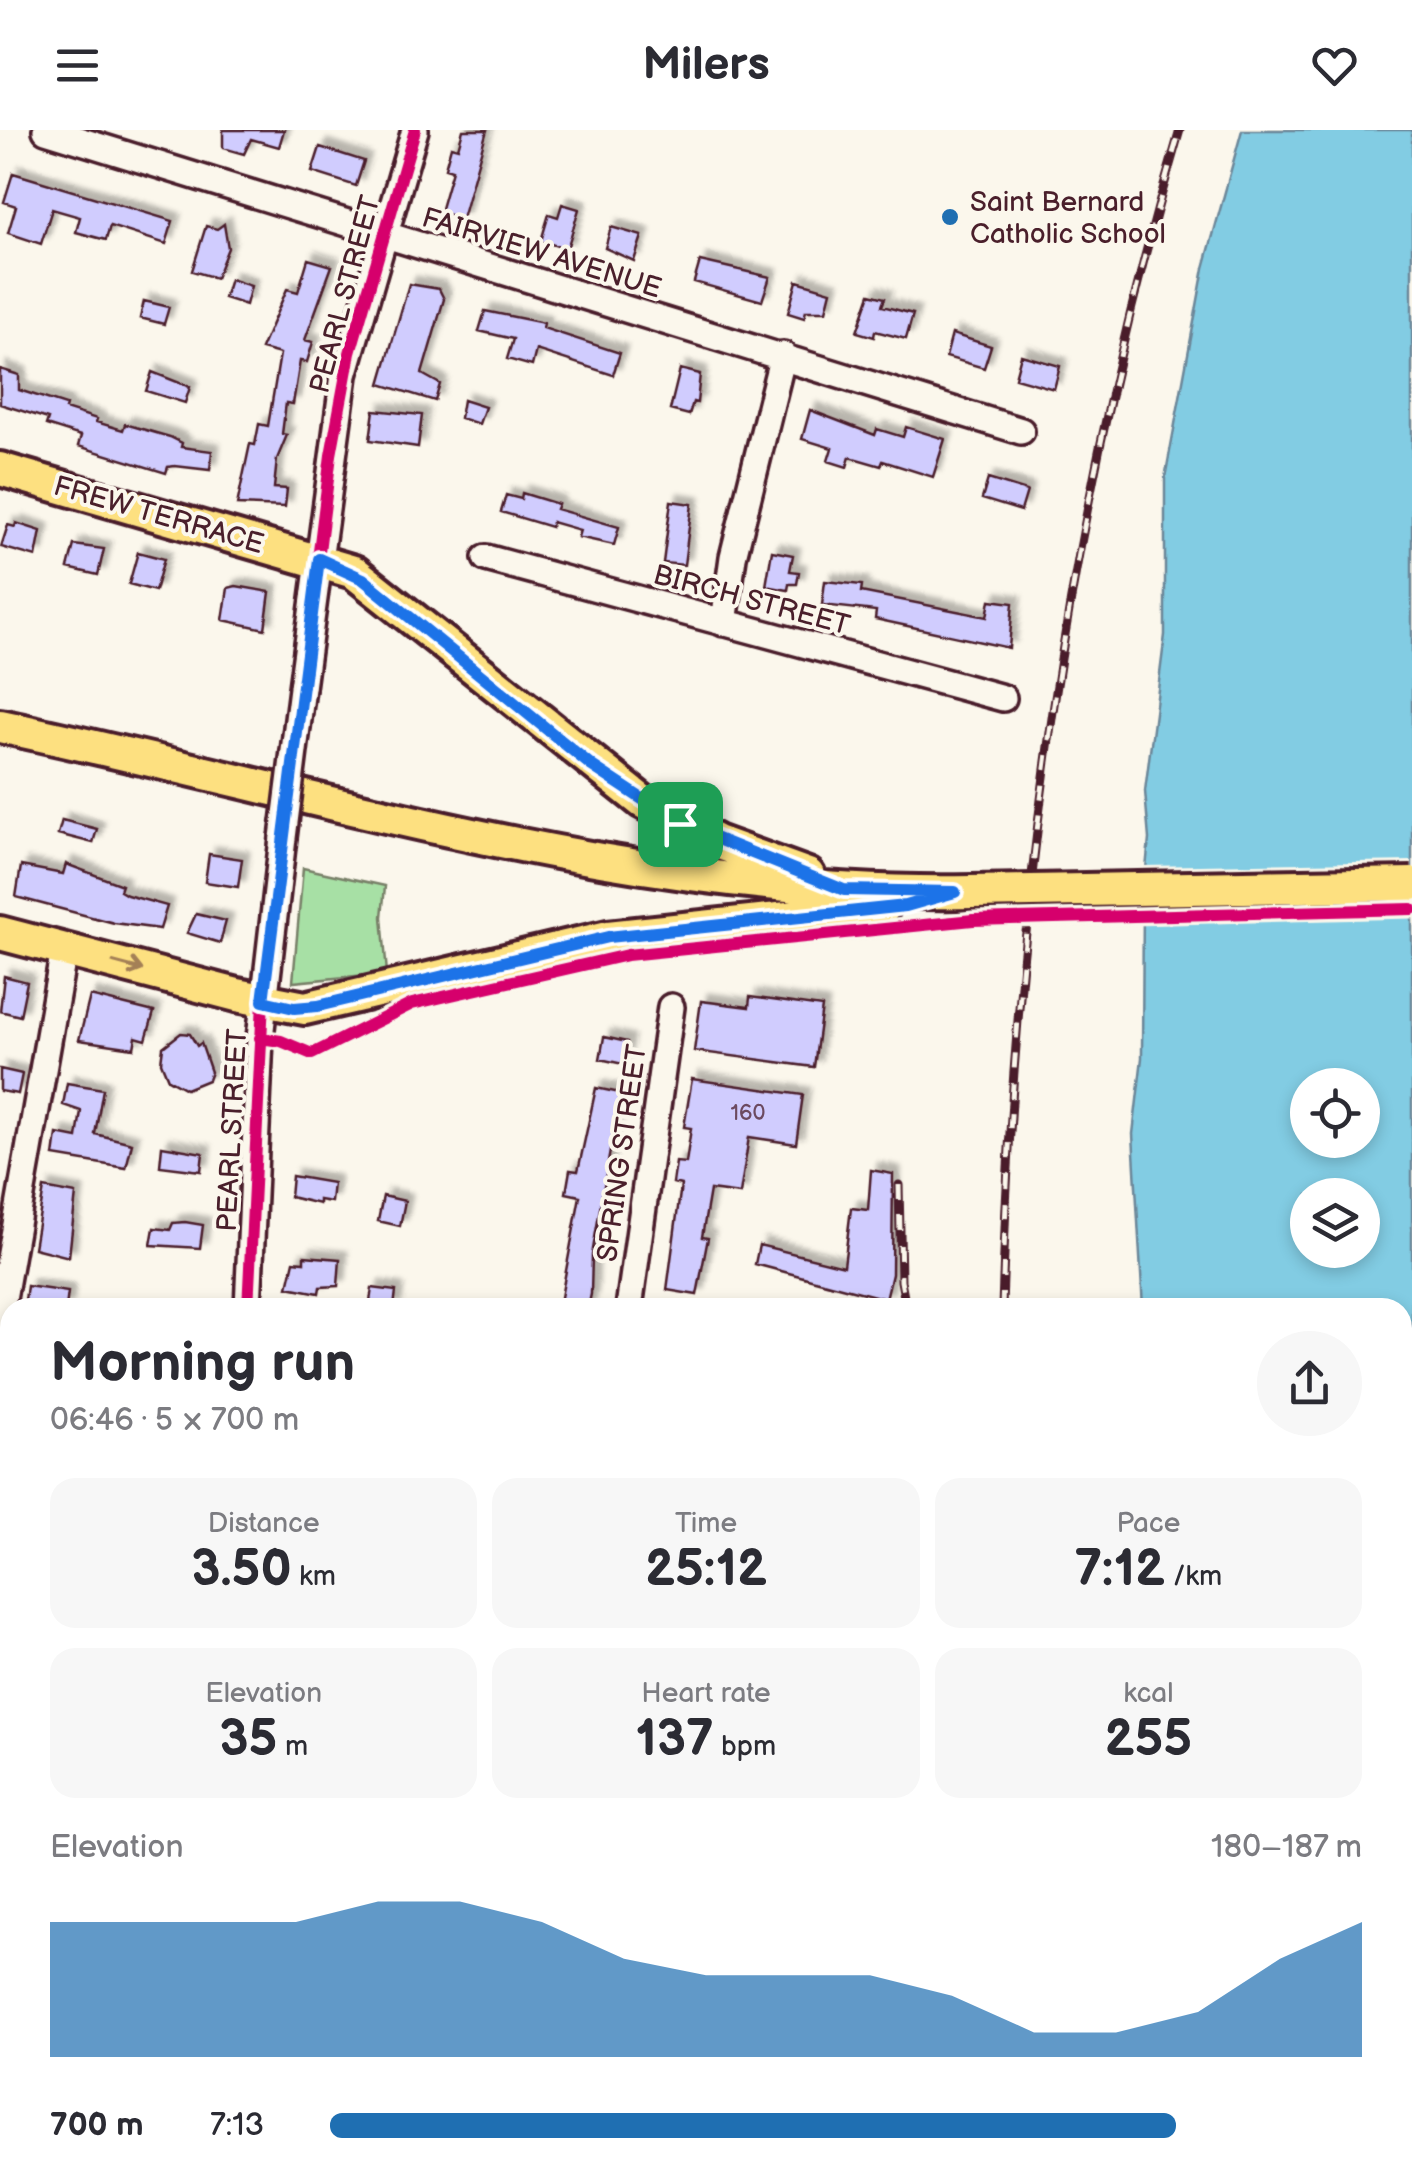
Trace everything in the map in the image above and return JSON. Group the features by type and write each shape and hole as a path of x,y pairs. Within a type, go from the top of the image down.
{"main road":[{"name":"FREW TERRACE","path":"0,469 319,559 363,579 644,802 717,842 844,890"},
{"path":"0,704 100,747"},
{"path":"0,726 556,854 730,881 844,890 964,892 1412,884"},
{"path":"0,933 294,1008 318,1006 568,944 906,906 964,892"}],"street":[{"name":"FAIRVIEW AVENUE","path":"46,130 1021,431"},
{"name":"PEARL STREET","path":"248,1298 263,1001 344,376 415,130"},
{"path":"724,623 733,557 784,355"},
{"name":"BIRCH STREET","path":"486,558 1003,698"},
{"path":"3,1298 64,950"},
{"name":"SPRING STREET","path":"630,1298 672,1007"}],"green space":[{"path":"303,868 385,886 382,917 387,973 293,982"}],"water":[{"path":"1242,130 1412,130 1412,1298 1142,1298 1133,1134 1142,1058 1143,899 1149,839 1145,791 1165,635 1165,478 1204,268"}],"pier":[{"path":"1412,861 1412,914 1139,919 1142,866"}],"building":[{"path":"223,130 284,130 279,147 251,139 244,154 223,148"},
{"path":"463,130 487,130 462,219 440,212 452,170 445,168 451,146 458,148"},
{"path":"320,147 364,161 356,186 312,172"},
{"path":"13,173 173,221 166,244 110,226 106,240 76,232 80,217 52,209 41,244 8,233 16,206 4,202"},
{"path":"562,204 579,209 567,249 541,241 549,214 558,217"},
{"path":"224,224 228,248 216,278 192,271 206,226 217,229"},
{"path":"611,227 642,236 634,261 605,248"},
{"path":"308,259 332,266 305,340 313,342 307,362 300,361 293,404 286,403 282,434 287,435 277,459 274,488 287,489 285,507 237,505 250,444 255,445 259,424 268,426 280,354 261,349 287,289 298,292"},
{"path":"700,261 770,277 762,301 694,282"},
{"path":"230,279 251,286 246,305 224,298"},
{"path":"797,281 831,291 826,311 806,311 804,318 788,313"},
{"path":"409,284 439,289 444,299 422,374 440,384 435,401 380,384"},
{"path":"870,294 885,298 882,306 913,314 906,339 875,331 874,337 857,332"},
{"path":"144,301 169,307 164,324 140,318"},
{"path":"485,311 544,323 543,328 620,353 613,375 536,350 532,366 507,359 513,339 479,331"},
{"path":"952,334 991,346 984,368 946,357"},
{"path":"1021,355 1060,366 1054,389 1015,378"},
{"path":"0,369 19,375 19,390 66,405 65,409 97,419 96,422 123,430 125,424 170,437 182,443 181,447 212,451 210,470 175,466 168,467 166,473 78,446 81,436 46,425 48,419 0,404"},
{"path":"680,369 700,374 697,403 693,402 689,415 670,410"},
{"path":"152,372 190,387 185,403 146,391"},
{"path":"463,400 485,407 479,424 460,418"},
{"path":"374,410 422,415 418,447 370,440"},
{"path":"810,410 875,435 877,429 903,437 906,427 945,439 933,477 883,461 881,466 850,457 847,467 828,461 832,448 802,439"},
{"path":"988,479 1027,491 1021,511 982,499"},
{"path":"522,493 558,504 556,509 619,527 614,545 578,537 580,530 552,522 551,527 501,512 506,495 521,499"},
{"path":"671,501 692,504 684,565 663,563"},
{"path":"16,523 41,531 36,557 1,547 8,525 15,527"},
{"path":"74,545 104,549 98,575 68,568"},
{"path":"772,551 793,555 790,571 799,572 797,584 789,584 788,590 766,586"},
{"path":"138,552 164,559 155,591 129,584"},
{"path":"825,581 862,585 861,592 987,617 990,600 1013,603 1009,648 875,619 876,611 822,605"},
{"path":"228,588 270,592 265,629 223,620"},
{"path":"62,820 97,829 93,843 58,834"},
{"path":"209,854 242,859 238,887 205,882"},
{"path":"66,864 122,885 120,891 127,895 167,906 160,929 114,923 16,897 21,866 63,874"},
{"path":"196,914 226,921 220,943 187,933"},
{"path":"4,976 27,982 20,1016 0,1011"},
{"path":"90,996 154,1012 146,1040 136,1037 134,1048 79,1040"},
{"path":"750,997 822,1007 814,1067 694,1051 701,1001 749,1007"},
{"path":"181,1033 190,1034 197,1046 201,1043 211,1072 208,1080 186,1089 168,1079 161,1062 163,1047"},
{"path":"604,1037 627,1042 623,1064 600,1059"},
{"path":"0,1069 22,1074 18,1094 0,1091"},
{"path":"692,1079 803,1095 796,1144 749,1137 740,1194 710,1190 702,1237 708,1238 697,1295 667,1290 681,1185 673,1183 676,1162 686,1163 691,1128 684,1127"},
{"path":"67,1083 103,1089 95,1134 132,1143 126,1168 54,1156 57,1134 77,1138 81,1111 63,1105"},
{"path":"596,1088 620,1093 592,1255 590,1298 561,1298 580,1196 566,1193 570,1170 578,1171"},
{"path":"162,1146 203,1153 201,1171 160,1166"},
{"path":"871,1170 893,1174 892,1274 886,1298 755,1264 759,1245 844,1266 851,1208 868,1210"},
{"path":"292,1176 333,1183 331,1202 319,1200 319,1204 290,1197"},
{"path":"44,1188 76,1194 69,1257 34,1248"},
{"path":"383,1196 405,1201 400,1226 378,1221"},
{"path":"173,1223 203,1225 200,1248 151,1245 154,1228 170,1230"},
{"path":"304,1256 340,1259 338,1286 320,1287 319,1293 288,1287 294,1261 304,1262"},
{"path":"27,1286 68,1292 67,1298 25,1298"},
{"path":"372,1288 396,1291 395,1298 370,1298"}],"railway":[{"path":"1002,1298 1019,1009 1053,713 1106,420 1140,274 1180,130"},
{"path":"899,1185 904,1298"}],"cycle path":[{"path":"248,1298 263,1001 331,455 350,353 415,130"},
{"path":"260,1038 281,1041 312,1054 412,1004 627,955 973,920 1412,909"}],"place":[{"name":"Saint Bernard Catholic School","path":"950,217"}],"route":[{"path":"319,559 354,572 592,766 680,824 844,890 955,892 906,906 673,928 568,944 318,1006 294,1008 263,1001 319,559"}]}
